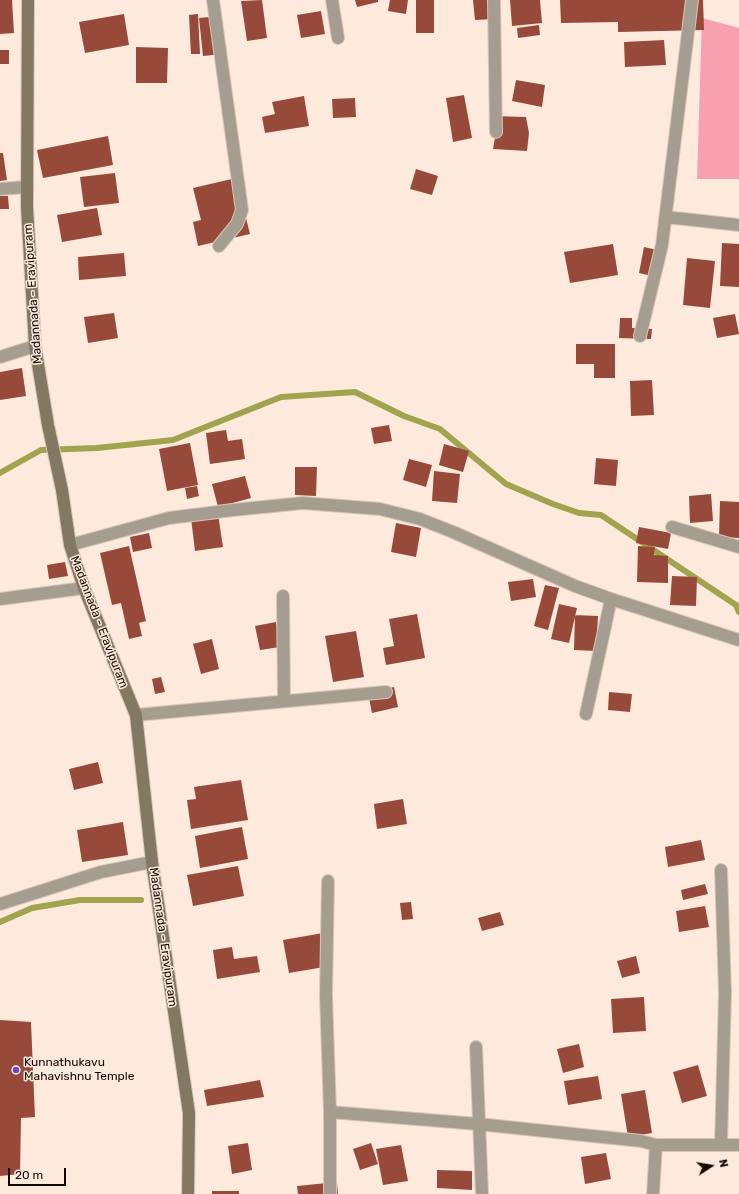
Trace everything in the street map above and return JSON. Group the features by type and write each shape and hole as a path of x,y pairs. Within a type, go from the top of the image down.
{"main road":[{"name":"Madannada - Eravipuram","path":"28,0 26,187 35,346 48,425 62,490 70,545 84,588 136,715 152,862 189,1113 188,1194"}],"street":[{"path":"213,0 242,210 237,224 218,246"},
{"path":"332,0 338,38"},
{"path":"494,0 496,132"},
{"path":"640,336 662,245 692,0"},
{"path":"0,189 26,187"},
{"path":"666,216 739,225"},
{"path":"0,357 35,346"},
{"path":"70,545 170,518 226,511 303,503 380,509 420,519 611,599 739,640"},
{"path":"672,527 739,547"},
{"path":"0,599 84,588"},
{"path":"283,596 284,701"},
{"path":"586,714 611,599"},
{"path":"136,715 386,692"},
{"path":"0,904 101,872 152,862"},
{"path":"720,870 725,993 721,1144"},
{"path":"328,881 326,995 330,1112 330,1194"},
{"path":"476,1047 482,1194"},
{"path":"330,1112 478,1124 641,1141 656,1145 739,1145"},
{"path":"653,1194 656,1145"}],"shaded area":[{"path":"702,18 739,28 739,179 697,179"}],"building":[{"path":"0,0 12,0 14,33 0,34"},
{"path":"262,0 267,38 247,41 241,1"},
{"path":"355,0 378,0 378,2 357,7"},
{"path":"390,0 408,0 406,14 388,11"},
{"path":"416,0 434,0 434,33 416,33"},
{"path":"473,0 494,0 495,19 475,20"},
{"path":"510,0 540,0 542,23 512,26"},
{"path":"560,0 703,0 704,30 618,32 618,22 561,23"},
{"path":"321,11 325,34 301,38 297,15"},
{"path":"124,14 129,45 85,53 79,22"},
{"path":"198,14 200,54 191,54 189,15"},
{"path":"220,16 223,54 203,56 199,18"},
{"path":"539,25 540,35 518,38 517,28"},
{"path":"664,40 666,65 625,67 624,42"},
{"path":"136,47 168,48 167,83 136,83"},
{"path":"0,50 9,50 9,64 0,64"},
{"path":"516,80 545,85 542,107 512,101"},
{"path":"464,95 472,138 453,142 446,98"},
{"path":"304,96 309,126 265,133 262,117 275,114 272,102"},
{"path":"355,98 356,117 333,118 332,99"},
{"path":"493,116 526,117 529,133 527,151 493,149 496,132"},
{"path":"108,136 113,165 43,178 37,150"},
{"path":"0,153 3,153 7,180 0,181"},
{"path":"416,169 438,176 432,195 410,189"},
{"path":"115,173 119,203 84,207 80,177"},
{"path":"236,178 250,234 198,246 193,222 201,220 193,188"},
{"path":"0,196 8,196 9,209 0,209"},
{"path":"97,208 102,235 62,242 57,215"},
{"path":"722,243 739,244 739,287 720,286"},
{"path":"613,244 618,275 570,283 564,252"},
{"path":"644,247 662,251 656,277 639,273"},
{"path":"124,253 126,276 79,280 78,257"},
{"path":"687,258 715,261 710,308 683,305"},
{"path":"114,313 118,338 88,343 84,317"},
{"path":"735,314 739,334 717,338 713,318"},
{"path":"620,318 632,318 632,328 652,329 651,339 619,338"},
{"path":"576,344 615,344 615,378 594,378 594,364 576,364"},
{"path":"22,368 26,396 0,400 0,372"},
{"path":"652,380 654,415 631,416 630,381"},
{"path":"389,425 392,441 374,444 371,428"},
{"path":"226,430 228,441 242,439 245,459 210,464 206,433"},
{"path":"190,443 198,485 167,491 159,449"},
{"path":"444,444 469,451 463,472 439,465"},
{"path":"596,458 618,460 616,486 594,484"},
{"path":"409,459 432,465 426,487 403,480"},
{"path":"295,467 317,467 316,496 295,495"},
{"path":"434,471 460,474 457,503 432,501"},
{"path":"245,476 251,498 218,507 212,484"},
{"path":"197,486 199,496 187,499 185,488"},
{"path":"711,494 713,521 690,523 689,496"},
{"path":"720,501 739,502 739,538 719,537"},
{"path":"218,514 223,547 195,551 191,518"},
{"path":"396,523 421,528 416,557 391,552"},
{"path":"639,527 671,533 668,549 636,543"},
{"path":"149,533 152,548 133,552 130,537"},
{"path":"129,546 146,621 139,623 142,636 129,639 121,603 112,605 100,553"},
{"path":"638,546 655,547 654,555 668,556 668,583 637,582"},
{"path":"65,562 68,576 49,579 47,565"},
{"path":"672,576 697,577 696,606 670,605"},
{"path":"533,579 536,597 511,601 508,582"},
{"path":"545,585 559,588 548,630 534,626"},
{"path":"559,604 577,608 569,643 551,639"},
{"path":"417,614 425,658 386,665 383,648 394,646 389,619"},
{"path":"575,615 598,616 596,651 574,650"},
{"path":"276,622 280,647 260,650 255,626"},
{"path":"356,631 364,677 333,682 325,636"},
{"path":"212,639 219,669 201,674 193,644"},
{"path":"161,677 165,692 155,694 152,679"},
{"path":"394,687 398,707 372,713 368,693"},
{"path":"609,692 632,694 630,712 608,710"},
{"path":"98,762 103,783 74,790 69,769"},
{"path":"241,780 248,820 191,829 187,800 196,799 194,787"},
{"path":"403,799 407,824 377,829 374,804"},
{"path":"123,822 128,855 82,862 77,830"},
{"path":"242,827 248,859 200,868 195,836"},
{"path":"701,840 705,860 668,867 665,847"},
{"path":"238,866 244,896 193,906 187,875"},
{"path":"705,884 708,894 683,900 681,890"},
{"path":"411,902 413,919 402,920 400,903"},
{"path":"705,906 709,927 679,932 676,911"},
{"path":"500,912 504,925 482,931 478,918"},
{"path":"323,933 330,966 289,973 283,940"},
{"path":"232,947 234,959 257,956 260,972 217,979 213,950"},
{"path":"636,956 640,973 622,978 617,961"},
{"path":"644,997 646,1031 613,1033 611,999"},
{"name":"Kunnathukavu Mahavishnu Temple","path":"0,1020 31,1022 35,1117 21,1118 20,1174 0,1176"},
{"path":"579,1044 584,1067 563,1073 557,1049"},
{"path":"698,1065 707,1096 682,1103 673,1072"},
{"path":"598,1076 602,1099 568,1105 564,1081"},
{"path":"260,1080 264,1097 207,1106 204,1090"},
{"path":"645,1090 652,1133 628,1137 621,1094"},
{"path":"248,1143 252,1170 232,1174 228,1146"},
{"path":"371,1143 378,1164 360,1170 353,1149"},
{"path":"401,1145 408,1181 383,1185 376,1149"},
{"path":"606,1153 611,1179 585,1184 581,1157"},
{"path":"437,1170 472,1171 472,1190 437,1188"},
{"path":"337,1182 338,1194 298,1194 297,1186"},
{"path":"212,1191 239,1191 239,1194 212,1194"}],"waterway":[{"path":"0,473 41,450 97,448 173,440 281,397 355,392 404,416 440,429 506,484 553,504 579,513 601,515 736,605 739,612"},
{"path":"0,922 32,908 80,900 141,900"}],"place":[{"name":"Kunnathukavu Mahavishnu Temple","path":"16,1070"}]}
